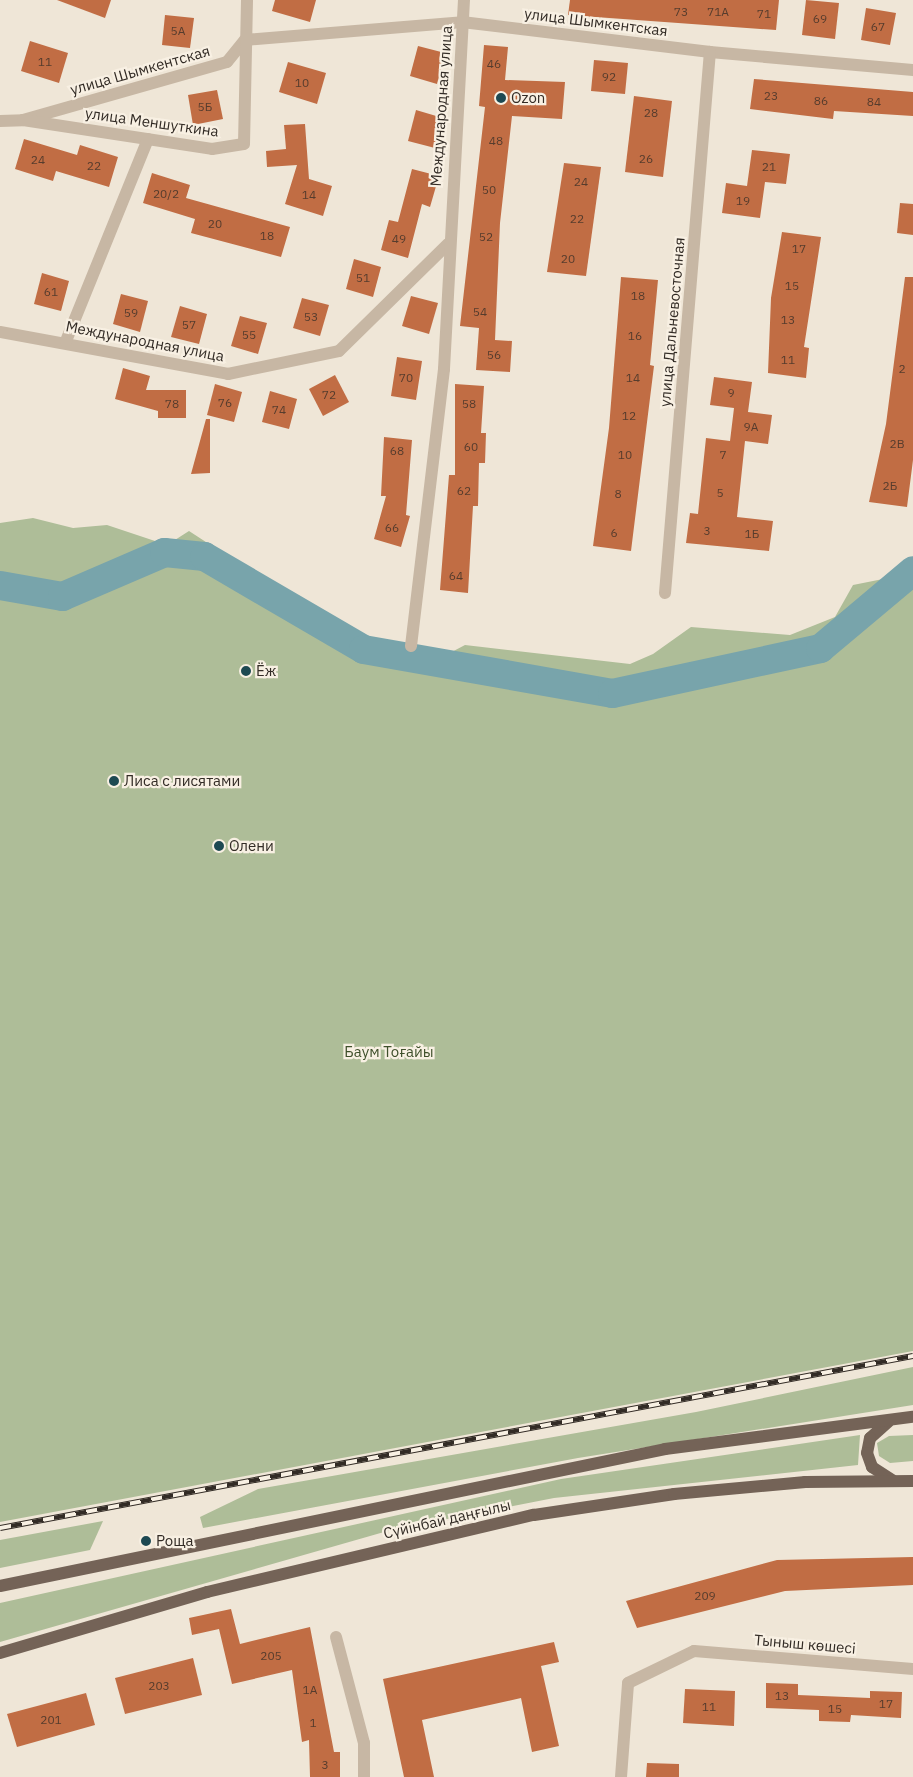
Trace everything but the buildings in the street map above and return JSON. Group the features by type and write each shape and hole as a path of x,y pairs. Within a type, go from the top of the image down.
{"main road":[{"name":"Сүйінбай даңғылы","path":"0,1586 664,1449 913,1418"},
{"path":"892,1420 879,1426 870,1438 867,1453 877,1472 897,1482"},
{"name":"Сүйінбай даңғылы","path":"0,1653 206,1592 534,1515 683,1493 805,1482 913,1481"}],"street":[{"name":"улица Меншуткина","path":"0,121 23,120 212,149 244,144 248,126 245,40 247,0"},
{"name":"Международная улица","path":"411,646 444,369 448,244 464,0"},
{"name":"улица Шымкентская","path":"23,120 227,62 245,40 462,22 710,52 913,70"},
{"name":"улица Дальневосточная","path":"665,594 710,52"},
{"path":"66,341 148,139"},
{"name":"Международная улица","path":"0,332 66,341 228,374 339,351 448,244"},
{"path":"336,1637 364,1743 364,1777"},
{"name":"Тыныш көшесі","path":"621,1777 628,1683 694,1652 913,1669"}],"green space":[{"name":"Баум Тоғайы","path":"33,518 73,528 107,525 167,545 189,531 317,614 336,634 363,649 427,665 465,645 630,664 653,654 691,627 790,635 835,617 853,585 913,573 913,1351 0,1522 0,523"},
{"path":"913,1367 913,1405 578,1458 203,1528 200,1517 258,1489 696,1412"},
{"path":"860,1435 858,1465 554,1498 391,1530 0,1642 0,1603 561,1479"},
{"path":"913,1435 913,1461 890,1463 879,1456 877,1443 889,1436"},
{"path":"103,1521 90,1550 0,1568 0,1540"}],"waterway":[{"path":"0,585 62,596 164,552 204,556 363,649 612,693 820,648 913,570"}],"railway":[{"path":"0,1528 913,1356"}],"place":[{"name":"Ozon","path":"501,98"},
{"name":"Ёж","path":"246,671"},
{"name":"Лиса с лисятами","path":"114,781"},
{"name":"Олени","path":"219,846"},
{"name":"Роща","path":"146,1541"}]}
